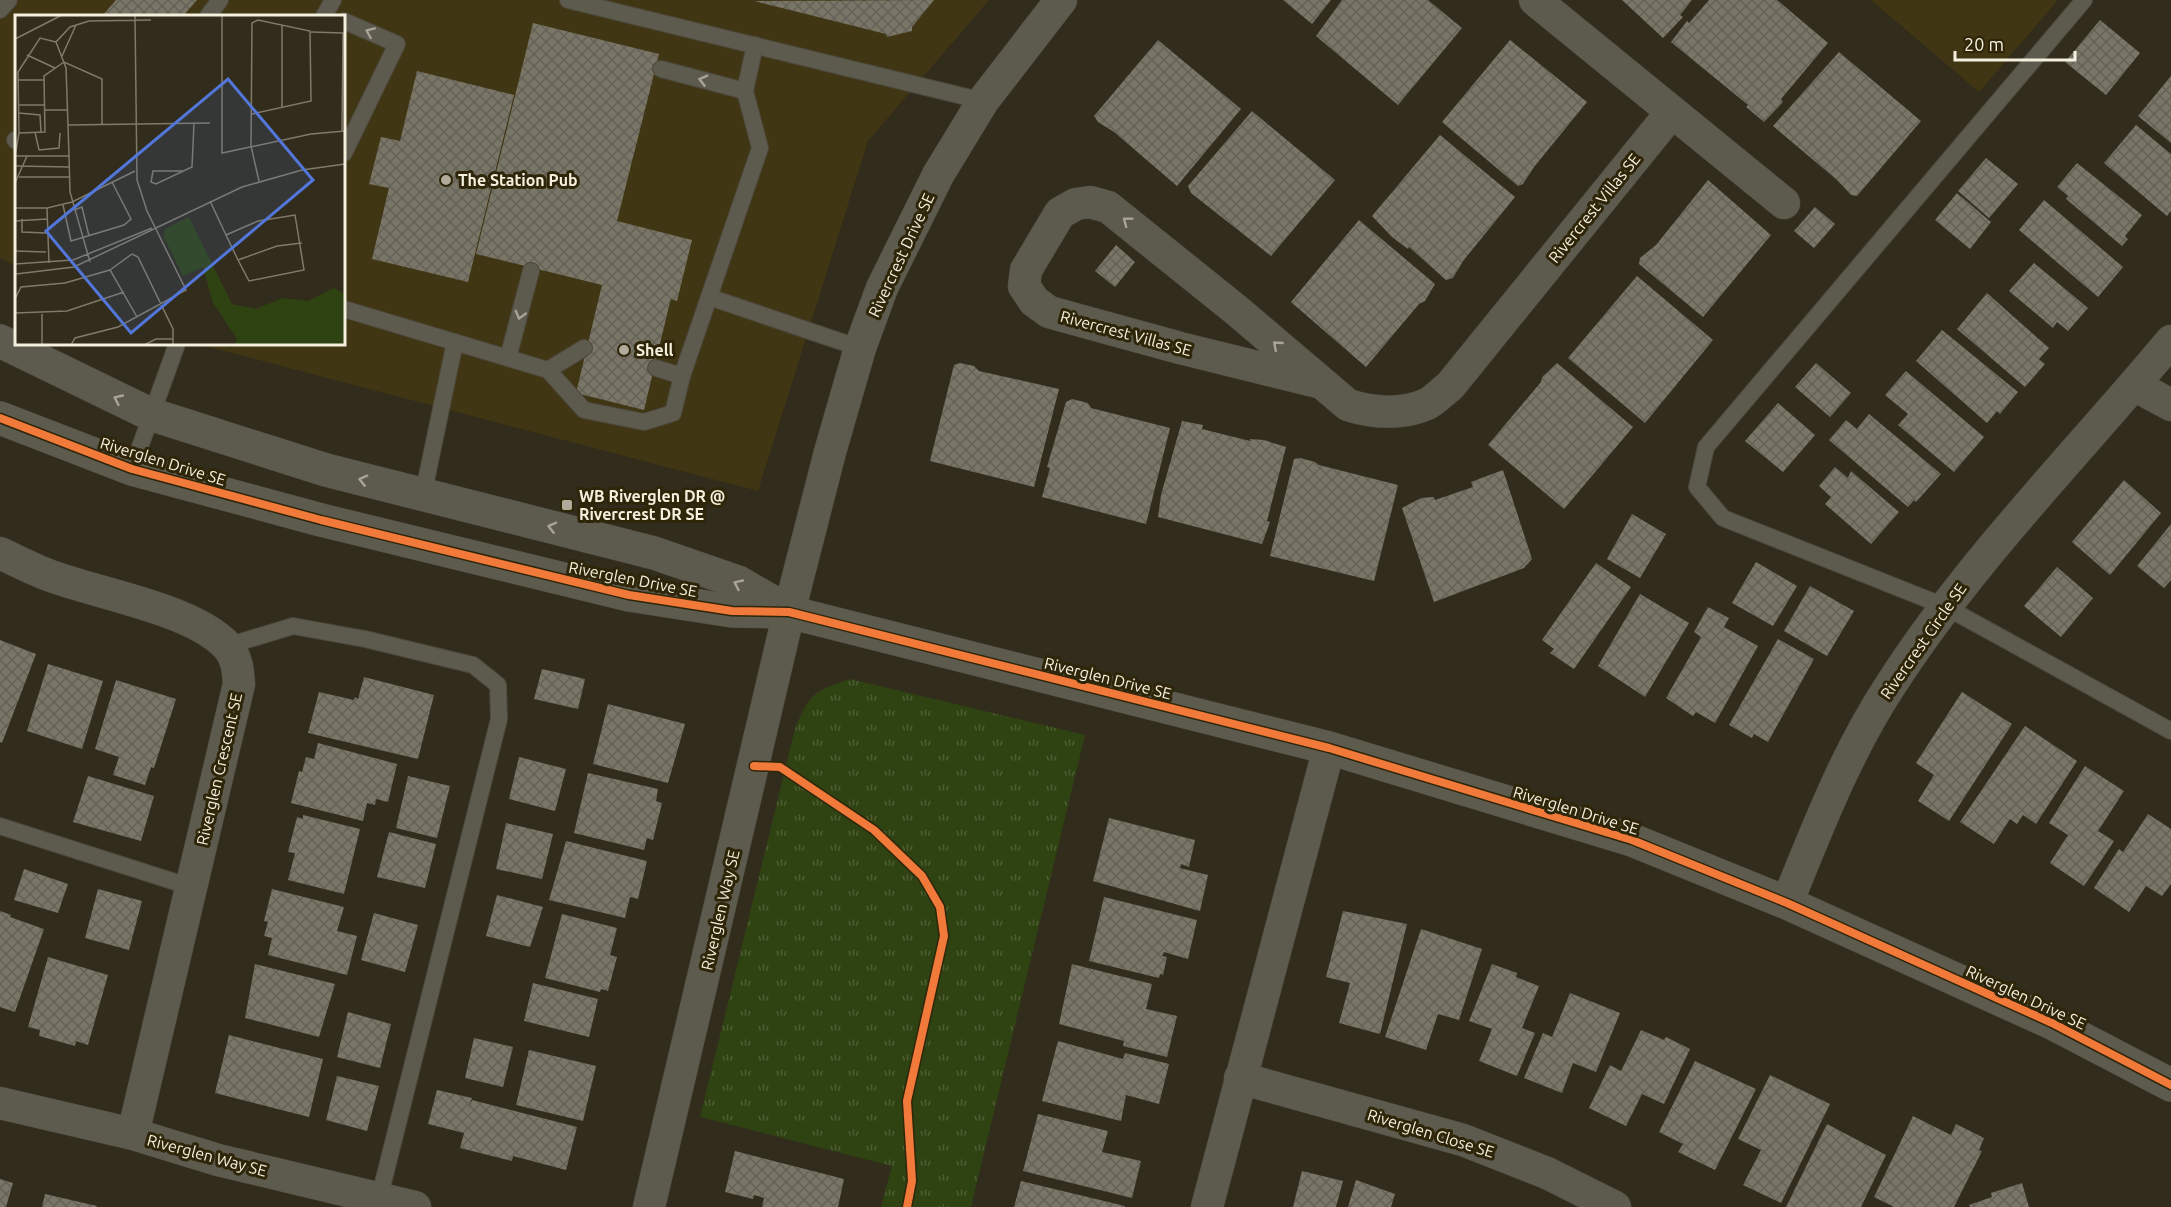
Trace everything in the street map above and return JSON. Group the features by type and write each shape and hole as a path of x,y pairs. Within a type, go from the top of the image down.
{"street":[{"name":"Rivercrest Drive SE","path":"789,612 830,452 860,348 882,288 923,206 983,101 1061,0"},
{"path":"1535,0 1784,203"},
{"name":"Rivercrest Villas SE","path":"1322,383 1180,348 1049,312 1034,301 1024,286 1026,270 1060,213 1076,204 1090,202 1108,207 1236,309 1348,405 1369,412 1400,410 1427,404 1450,386 1671,113"},
{"name":"Riverglen Drive SE","path":"0,341 150,414 326,471 654,553 738,582 789,612"},
{"name":"Rivercrest Circle SE","path":"1787,903 1830,795 1888,687 1944,606 2171,341"},
{"path":"2134,386 2171,405"},
{"name":"Riverglen Drive SE","path":"0,418 132,469 321,520 629,595 732,611 789,612 1329,748 1632,840 1787,903 2052,1023 2171,1085"},
{"path":"0,553 51,576 179,618 206,630 227,646"},
{"name":"Riverglen Way SE","path":"649,1207 789,612"},
{"name":"Riverglen Crescent SE","path":"133,1134 239,684 237,663 227,646"},
{"path":"1207,1207 1329,748"},
{"name":"Riverglen Close SE","path":"1240,1078 1463,1140 1546,1173 1615,1207"},
{"name":"Riverglen Way SE","path":"0,1103 133,1134 218,1161 379,1202 415,1207"}],"lane":[{"path":"0,10 9,0"},
{"path":"209,15 220,0"},
{"path":"568,0 983,101"},
{"path":"2084,0 1706,447 1696,487 1723,518 1944,606 2171,731"},
{"path":"345,21 397,44 345,151"},
{"path":"345,309 549,370 584,410 644,422 673,413 682,376 760,148 745,91 755,45"},
{"path":"661,69 745,91"},
{"path":"508,358 531,271"},
{"path":"709,297 860,348"},
{"path":"423,495 455,342"},
{"path":"132,469 177,345"},
{"path":"549,370 584,348"},
{"path":"656,368 682,376"},
{"path":"227,646 293,626 364,639 473,665 498,685 499,719 379,1202"},
{"path":"0,826 191,887"}],"shaded area":[{"path":"0,0 989,0 868,141 758,491 202,345 345,345 345,15 15,15 15,266 0,258"},
{"path":"1871,0 2058,0 1979,92"}],"green space":[{"path":"850,679 1085,735 971,1207 881,1207 892,1166 700,1117 795,729 804,708 814,695"}],"building":[{"path":"116,0 197,0 184,15 103,15"},
{"path":"934,0 912,27 912,31 887,37 886,34 754,1"},
{"path":"1283,0 1331,0 1312,24"},
{"path":"1342,0 1428,0 1462,28 1398,105 1316,36"},
{"path":"1622,0 1692,0 1680,15 1683,17 1663,38"},
{"path":"1709,0 1777,0 1828,43 1781,99 1783,102 1764,122 1746,107 1748,105 1671,42 1687,21 1689,23"},
{"path":"2100,20 2140,53 2106,95 2065,62"},
{"path":"533,23 659,54 617,221 692,240 677,301 671,299 670,302 644,410 576,393 602,285 476,254"},
{"path":"1158,40 1241,109 1177,186 1114,132 1098,122 1094,116"},
{"path":"1510,40 1587,102 1523,184 1518,186 1442,122"},
{"path":"1839,52 1921,121 1857,196 1851,195 1837,180 1773,126"},
{"path":"417,71 514,95 468,282 372,259 389,188 369,184 381,137 400,141"},
{"path":"2171,76 2171,143 2138,116"},
{"path":"1252,111 1335,180 1271,256 1191,193 1188,186"},
{"path":"2136,125 2171,154 2171,211 2167,216 2104,163"},
{"path":"1440,135 1515,197 1463,261 1453,278 1446,280 1409,247 1408,249 1392,237 1372,216"},
{"path":"1986,158 2018,184 1989,218 1958,191"},
{"path":"2077,163 2142,215 2125,236 2128,239 2122,246 2066,199 2068,196 2057,187"},
{"path":"1708,180 1771,235 1703,317 1639,264 1640,258 1656,245"},
{"path":"1957,193 1991,222 1970,249 1935,220"},
{"path":"2044,200 2123,267 2098,297 2019,230"},
{"path":"1815,207 1835,224 1814,248 1794,231"},
{"path":"1359,220 1435,284 1425,301 1419,304 1366,367 1291,302"},
{"path":"1116,245 1135,262 1115,287 1095,271"},
{"path":"2034,263 2088,308 2068,331 2057,322 2053,328 2009,291"},
{"path":"1637,276 1713,340 1645,423 1568,358"},
{"path":"1987,293 2049,348 2039,359 2045,364 2025,387 1957,329"},
{"path":"1942,330 2018,392 2000,414 1997,411 1987,423 1916,361"},
{"path":"960,363 974,366 979,371 1059,389 1034,487 930,461 954,365"},
{"path":"1557,363 1633,427 1564,509 1488,445 1541,382 1542,377"},
{"path":"1816,363 1851,393 1830,417 1795,387"},
{"path":"1906,371 1984,437 1954,472 1898,425 1908,414 1885,395"},
{"path":"1072,399 1088,403 1091,408 1170,428 1146,524 1042,497 1050,468 1047,467 1066,402"},
{"path":"1778,403 1815,435 1783,472 1745,441"},
{"path":"1869,414 1941,474 1916,502 1914,500 1908,507 1829,440 1846,420 1857,429"},
{"path":"1182,421 1203,425 1202,429 1250,441 1250,439 1264,440 1286,447 1267,521 1270,522 1262,544 1158,517 1161,495"},
{"path":"1300,458 1398,485 1374,581 1270,556 1294,459"},
{"path":"1835,467 1848,478 1851,471 1899,512 1871,544 1825,504 1831,497 1819,486"},
{"path":"1503,470 1532,559 1524,568 1434,602 1402,508 1421,498 1434,497 1435,500 1473,487 1471,482"},
{"path":"2124,480 2161,513 2110,575 2072,542"},
{"path":"1632,514 1666,534 1640,578 1607,559"},
{"path":"2171,524 2171,580 2164,588 2137,566"},
{"path":"1756,562 1797,586 1773,626 1732,603"},
{"path":"1596,563 1631,587 1574,669 1550,653 1554,649 1542,640"},
{"path":"2057,567 2093,598 2061,637 2024,606"},
{"path":"1810,586 1854,611 1827,656 1784,631"},
{"path":"1640,594 1689,623 1645,697 1598,666"},
{"path":"1708,607 1729,618 1724,627 1758,646 1715,723 1696,712 1693,716 1666,698 1701,637 1694,632"},
{"path":"1778,639 1814,659 1768,742 1754,734 1752,738 1729,725"},
{"path":"0,640 36,654 2,743 0,742"},
{"path":"48,664 103,681 82,749 27,731"},
{"path":"542,669 585,679 578,709 534,699"},
{"path":"364,677 434,695 418,759 308,733 319,692 358,699"},
{"path":"116,680 176,699 154,768 151,767 145,785 113,775 119,757 95,749"},
{"path":"1962,692 2012,724 1949,821 1918,801 1934,775 1916,763"},
{"path":"608,704 685,724 668,783 593,764"},
{"path":"2025,726 2077,761 2036,824 2023,815 2017,824 2010,819 1994,844 1960,822"},
{"path":"318,743 397,764 388,802 376,799 375,805 367,803 363,821 291,803 299,771 302,772 306,757 314,759"},
{"path":"519,757 566,769 555,811 509,799"},
{"path":"2085,766 2124,791 2098,831 2114,841 2084,886 2050,863 2068,835 2049,823"},
{"path":"588,773 658,789 656,801 662,803 653,840 647,838 644,850 574,833"},
{"path":"88,776 154,796 141,841 73,822"},
{"path":"408,776 450,786 437,838 396,828"},
{"path":"2148,814 2171,829 2171,884 2162,896 2146,886 2129,912 2094,888 2119,849 2123,852"},
{"path":"303,815 360,829 344,894 288,880 295,853 288,852 297,817 303,819"},
{"path":"1109,818 1195,840 1189,867 1181,864 1180,868 1208,875 1200,911 1093,881"},
{"path":"506,823 553,834 542,879 496,869"},
{"path":"389,832 436,844 425,888 377,877"},
{"path":"566,841 647,861 638,899 630,897 625,918 549,900"},
{"path":"24,869 68,884 58,913 14,900"},
{"path":"98,889 142,901 129,950 85,938"},
{"path":"272,889 344,907 337,931 357,936 347,975 268,955 272,938 264,936 268,922 264,921"},
{"path":"497,895 543,907 530,947 486,936"},
{"path":"1104,897 1197,920 1188,959 1164,952 1162,956 1167,957 1163,975 1160,974 1159,978 1089,961"},
{"path":"0,911 44,929 15,1012 0,1007"},
{"path":"1343,911 1407,924 1380,1034 1339,1023 1350,983 1326,977"},
{"path":"374,913 418,925 405,972 361,960"},
{"path":"562,914 617,928 610,955 617,957 608,991 601,989 600,992 545,978"},
{"path":"1421,929 1482,949 1459,1020 1438,1014 1426,1050 1385,1037"},
{"path":"48,957 108,975 88,1045 76,1041 75,1046 39,1036 40,1030 28,1027"},
{"path":"255,964 335,984 319,1037 245,1018"},
{"path":"1072,964 1152,984 1146,1009 1177,1016 1167,1057 1123,1046 1124,1041 1059,1024"},
{"path":"1492,964 1517,973 1516,977 1539,986 1522,1028 1535,1033 1517,1076 1479,1061 1492,1029 1469,1021"},
{"path":"533,983 598,999 589,1037 524,1021"},
{"path":"1570,993 1620,1013 1596,1072 1573,1063 1562,1093 1524,1078 1543,1033 1552,1037"},
{"path":"348,1012 391,1024 380,1068 337,1057"},
{"path":"1641,1030 1664,1040 1666,1037 1690,1049 1664,1104 1642,1094 1626,1126 1589,1108 1610,1065 1621,1071"},
{"path":"229,1035 323,1059 309,1117 215,1093"},
{"path":"474,1038 513,1047 503,1087 465,1078"},
{"path":"1058,1041 1123,1059 1125,1053 1169,1064 1159,1104 1126,1095 1121,1121 1042,1101"},
{"path":"529,1050 596,1066 583,1121 516,1105"},
{"path":"1695,1061 1756,1089 1715,1170 1678,1152 1683,1144 1659,1132"},
{"path":"1770,1075 1830,1104 1781,1203 1743,1185 1761,1150 1738,1139"},
{"path":"337,1076 379,1086 367,1131 326,1120"},
{"path":"437,1090 472,1098 468,1111 472,1100 577,1127 566,1170 513,1156 512,1161 460,1148 464,1133 428,1124"},
{"path":"1038,1114 1108,1131 1102,1152 1141,1161 1132,1198 1023,1171"},
{"path":"1913,1116 1951,1135 1956,1124 1984,1138 1979,1150 1982,1151 1954,1207 1894,1207 1874,1197"},
{"path":"1827,1124 1886,1155 1861,1207 1786,1207"},
{"path":"735,1151 844,1179 838,1207 762,1207 764,1198 754,1195 753,1199 725,1192"},
{"path":"1302,1171 1343,1181 1336,1207 1293,1207"},
{"path":"0,1179 13,1183 6,1207 0,1207"},
{"path":"1356,1180 1395,1194 1391,1207 1348,1207"},
{"path":"1021,1181 1125,1206 1014,1207"},
{"path":"2022,1183 2029,1207 1970,1207 1969,1205 1992,1197 1991,1193"},
{"path":"45,1194 97,1206 42,1207"}],"cycle path":[{"path":"0,418 132,469 321,520 629,595 732,611 789,612 1329,748 1632,840 1787,903 2052,1023 2171,1085"},
{"path":"754,766 780,767 874,830 922,876 940,907 944,936 907,1101 912,1181 907,1207"}],"place":[{"name":"The Station Pub","path":"446,180"},
{"name":"Shell","path":"624,350"},
{"name":"WB Riverglen DR @ Rivercrest DR SE","path":"567,505"}]}
